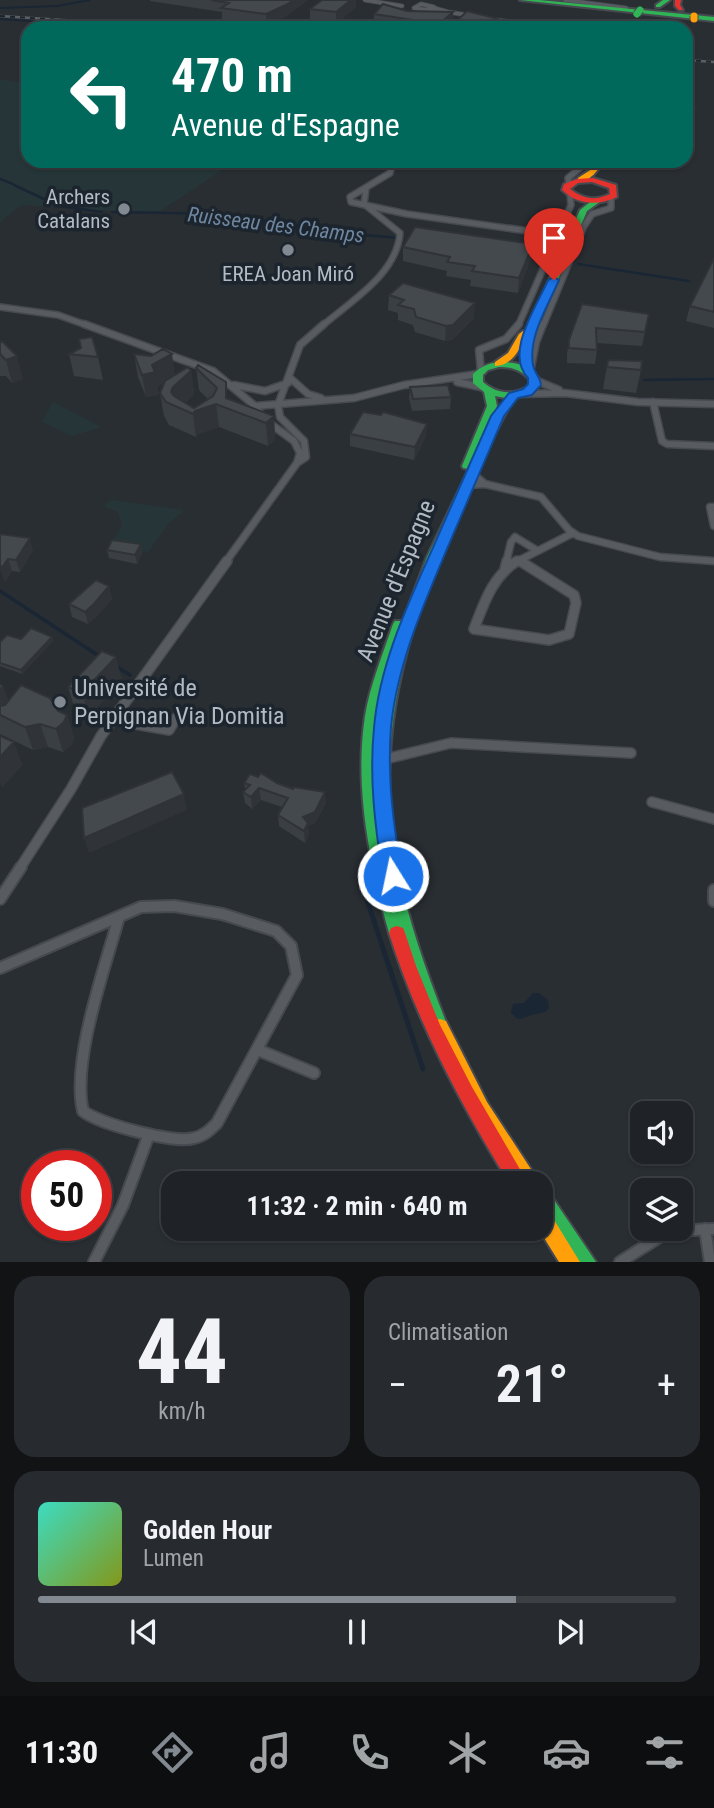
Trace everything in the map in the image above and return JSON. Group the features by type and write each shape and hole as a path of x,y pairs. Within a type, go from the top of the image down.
{"main road":[{"path":"516,0 714,19"},
{"path":"523,0 714,19"},
{"path":"532,0 714,19"},
{"path":"540,0 646,13"},
{"path":"574,185 596,168"},
{"path":"530,374 526,344 584,210 604,200 615,190 605,183 600,174 603,168"},
{"path":"574,185 605,183"},
{"path":"574,185 604,200"},
{"path":"486,373 517,349 577,209 574,185"},
{"path":"486,373 513,365 530,374"},
{"path":"486,373 517,395"},
{"name":"Avenue d'Espagne","path":"486,373 492,406 489,415 401,616 383,671 370,731 371,779 381,872 414,990 438,1046 472,1110 511,1171"},
{"name":"Avenue d'Espagne","path":"523,1171 480,1106 446,1039 423,984 397,900 384,828 381,760 383,725 391,678 406,628 498,416 517,395 532,389 530,374"},
{"path":"553,1215 586,1262"},
{"path":"553,1236 569,1262"}],"street":[{"path":"365,0 402,6 430,5 448,12 503,21"},
{"path":"565,0 646,13"},
{"path":"0,899 113,720 298,463 306,457 304,441 279,417 278,405 300,345 390,267 401,236 396,228 351,201 350,197 390,173 391,168"},
{"path":"486,373 479,350 506,339 507,334 517,328 571,205 574,185 584,168"},
{"path":"366,189 363,197 367,209"},
{"path":"367,209 386,208 407,214 557,234"},
{"path":"0,307 35,310 78,322 199,365 232,385 247,402 255,406 265,420 294,441 300,453 298,463"},
{"path":"289,381 308,394 330,400 354,398 404,385 447,381 486,373"},
{"path":"447,381 486,373"},
{"path":"530,374 565,393"},
{"path":"232,385 265,391 289,381"},
{"path":"517,395 565,393 653,402 714,404"},
{"path":"255,406 295,407 325,404 330,400"},
{"path":"653,402 662,442 714,446"},
{"path":"470,479 541,497 573,533 660,556 714,561"},
{"path":"714,506 710,507 714,526"},
{"path":"505,569 573,533"},
{"path":"520,561 574,595 576,603 569,634 549,640 474,629 493,585 505,569 511,542 516,537 538,551"},
{"path":"113,720 169,730 176,718"},
{"path":"381,760 451,743 631,753"},
{"path":"652,802 714,820"},
{"path":"714,890 714,901"},
{"path":"0,968 141,907 181,904 269,927 282,933 298,959 297,975 217,1123 206,1136 196,1140 149,1133 92,1118 82,1110 78,1094 81,1068 119,917"},
{"path":"258,1050 314,1073"},
{"path":"94,1262 123,1205 149,1133"},
{"path":"620,1262 669,1231 710,1229 710,1262"}],"shaded area":[{"path":"0,79 21,83 21,168 225,168 160,211 126,212 21,205 0,222"},
{"path":"53,402 101,427 72,436 42,422"},
{"path":"111,500 184,510 167,525 148,552 110,546 122,526 118,512 104,506"}],"water":[{"path":"533,993 539,993 548,1000 549,1008 520,1019 516,1018 511,1012 513,1004 524,1003"}],"building":[{"path":"211,0 294,0 266,14 221,8 229,3"},
{"path":"322,0 351,0 336,12 310,9"},
{"path":"383,4 407,11 453,12 442,21 420,21 374,14"},
{"path":"467,11 499,19 466,21 459,19"},
{"path":"415,227 533,244 519,278 472,271 475,266 447,262 450,257 403,247"},
{"path":"714,258 714,312 690,306"},
{"path":"403,283 475,303 453,325 446,326 416,317 414,309 398,305 404,300 389,295"},
{"path":"582,304 649,314 645,332 596,328 597,350 569,348 569,340"},
{"path":"92,337 98,357 69,354 81,348 79,339"},
{"path":"2,341 17,356 6,360 0,354"},
{"path":"163,349 172,354 152,365 155,372 142,375 134,354 151,356"},
{"path":"608,360 642,361 641,370 607,367"},
{"path":"198,365 226,382 226,398 274,416 266,423 216,404 193,414 166,402 160,393 165,381 188,367 191,371 173,387 171,392 174,396 194,408 213,396 217,388 196,368"},
{"path":"448,385 451,397 413,399 410,387"},
{"path":"363,412 381,415 383,412 427,424 415,447 350,434"},
{"path":"0,534 30,538 16,560 8,559 1,569 0,564"},
{"path":"112,540 141,544 135,555 107,550"},
{"path":"96,580 109,586 85,612 69,604"},
{"path":"31,628 52,637 21,670 0,663 0,642 7,635 21,639"},
{"path":"102,651 116,657 82,693 68,687"},
{"path":"21,685 50,698 58,711 67,715 64,722 56,729 40,724 25,727 0,715 0,706 5,705"},
{"path":"0,736 14,742 0,757"},
{"path":"172,772 184,794 84,838 82,808"},
{"path":"261,773 293,789 325,792 315,812 303,817 308,823 304,831 278,815 288,798 259,788 251,797 243,792 250,785 244,783 250,774 258,777"}],"waterway":[{"path":"0,8 57,6 90,0"},
{"path":"0,19 30,21"},
{"name":"Ruisseau des Champs","path":"0,179 13,184"},
{"name":"Ruisseau des Champs","path":"14,185 59,206 102,212"},
{"name":"Ruisseau des Champs","path":"112,212 225,214 329,232 399,238"},
{"name":"Ruisseau des Champs","path":"578,264 689,281"},
{"path":"644,380 714,379"},
{"path":"0,591 102,658"},
{"path":"117,667 130,675"},
{"path":"367,900 423,1069"}],"railway":[{"path":"0,16 79,21"},
{"path":"693,60 714,62"}],"traffic: fast":[{"path":"523,0 714,19"},
{"path":"658,6 667,0"},
{"path":"637,14 640,10"},
{"path":"527,370 526,344 584,210 597,201"},
{"path":"498,364 514,366 528,372 535,380 532,389 504,395 484,388 478,383 478,374 485,368 498,364"},
{"path":"467,466 492,406 489,392"},
{"path":"440,1027 419,973 391,869 384,818 382,767 386,715 397,661 423,581 498,416 513,396"},
{"path":"397,933 373,826 369,742 374,704 399,624"},
{"path":"553,1215 586,1262"}],"traffic: slow":[{"path":"581,180 596,168"},
{"path":"498,364 512,355 523,334"},
{"path":"440,1027 481,1108 523,1171"},
{"path":"553,1236 570,1262"}],"traffic: jam":[{"path":"678,0 677,5 681,9"},
{"path":"593,180 613,187 614,195 589,201 577,198 566,190 567,186 577,181 593,180"},
{"path":"397,933 434,1031 512,1171"}],"place":[{"name":"Archers Catalans","path":"124,209"},
{"name":"EREA Joan Miró","path":"288,250"},
{"name":"Université de Perpignan Via Domitia","path":"60,702"}],"route":[{"path":"393,876 384,828 380,767 383,725 391,678 411,614 460,497 498,416 513,396 527,392 534,385 535,380 527,370 524,354 554,280"}]}
